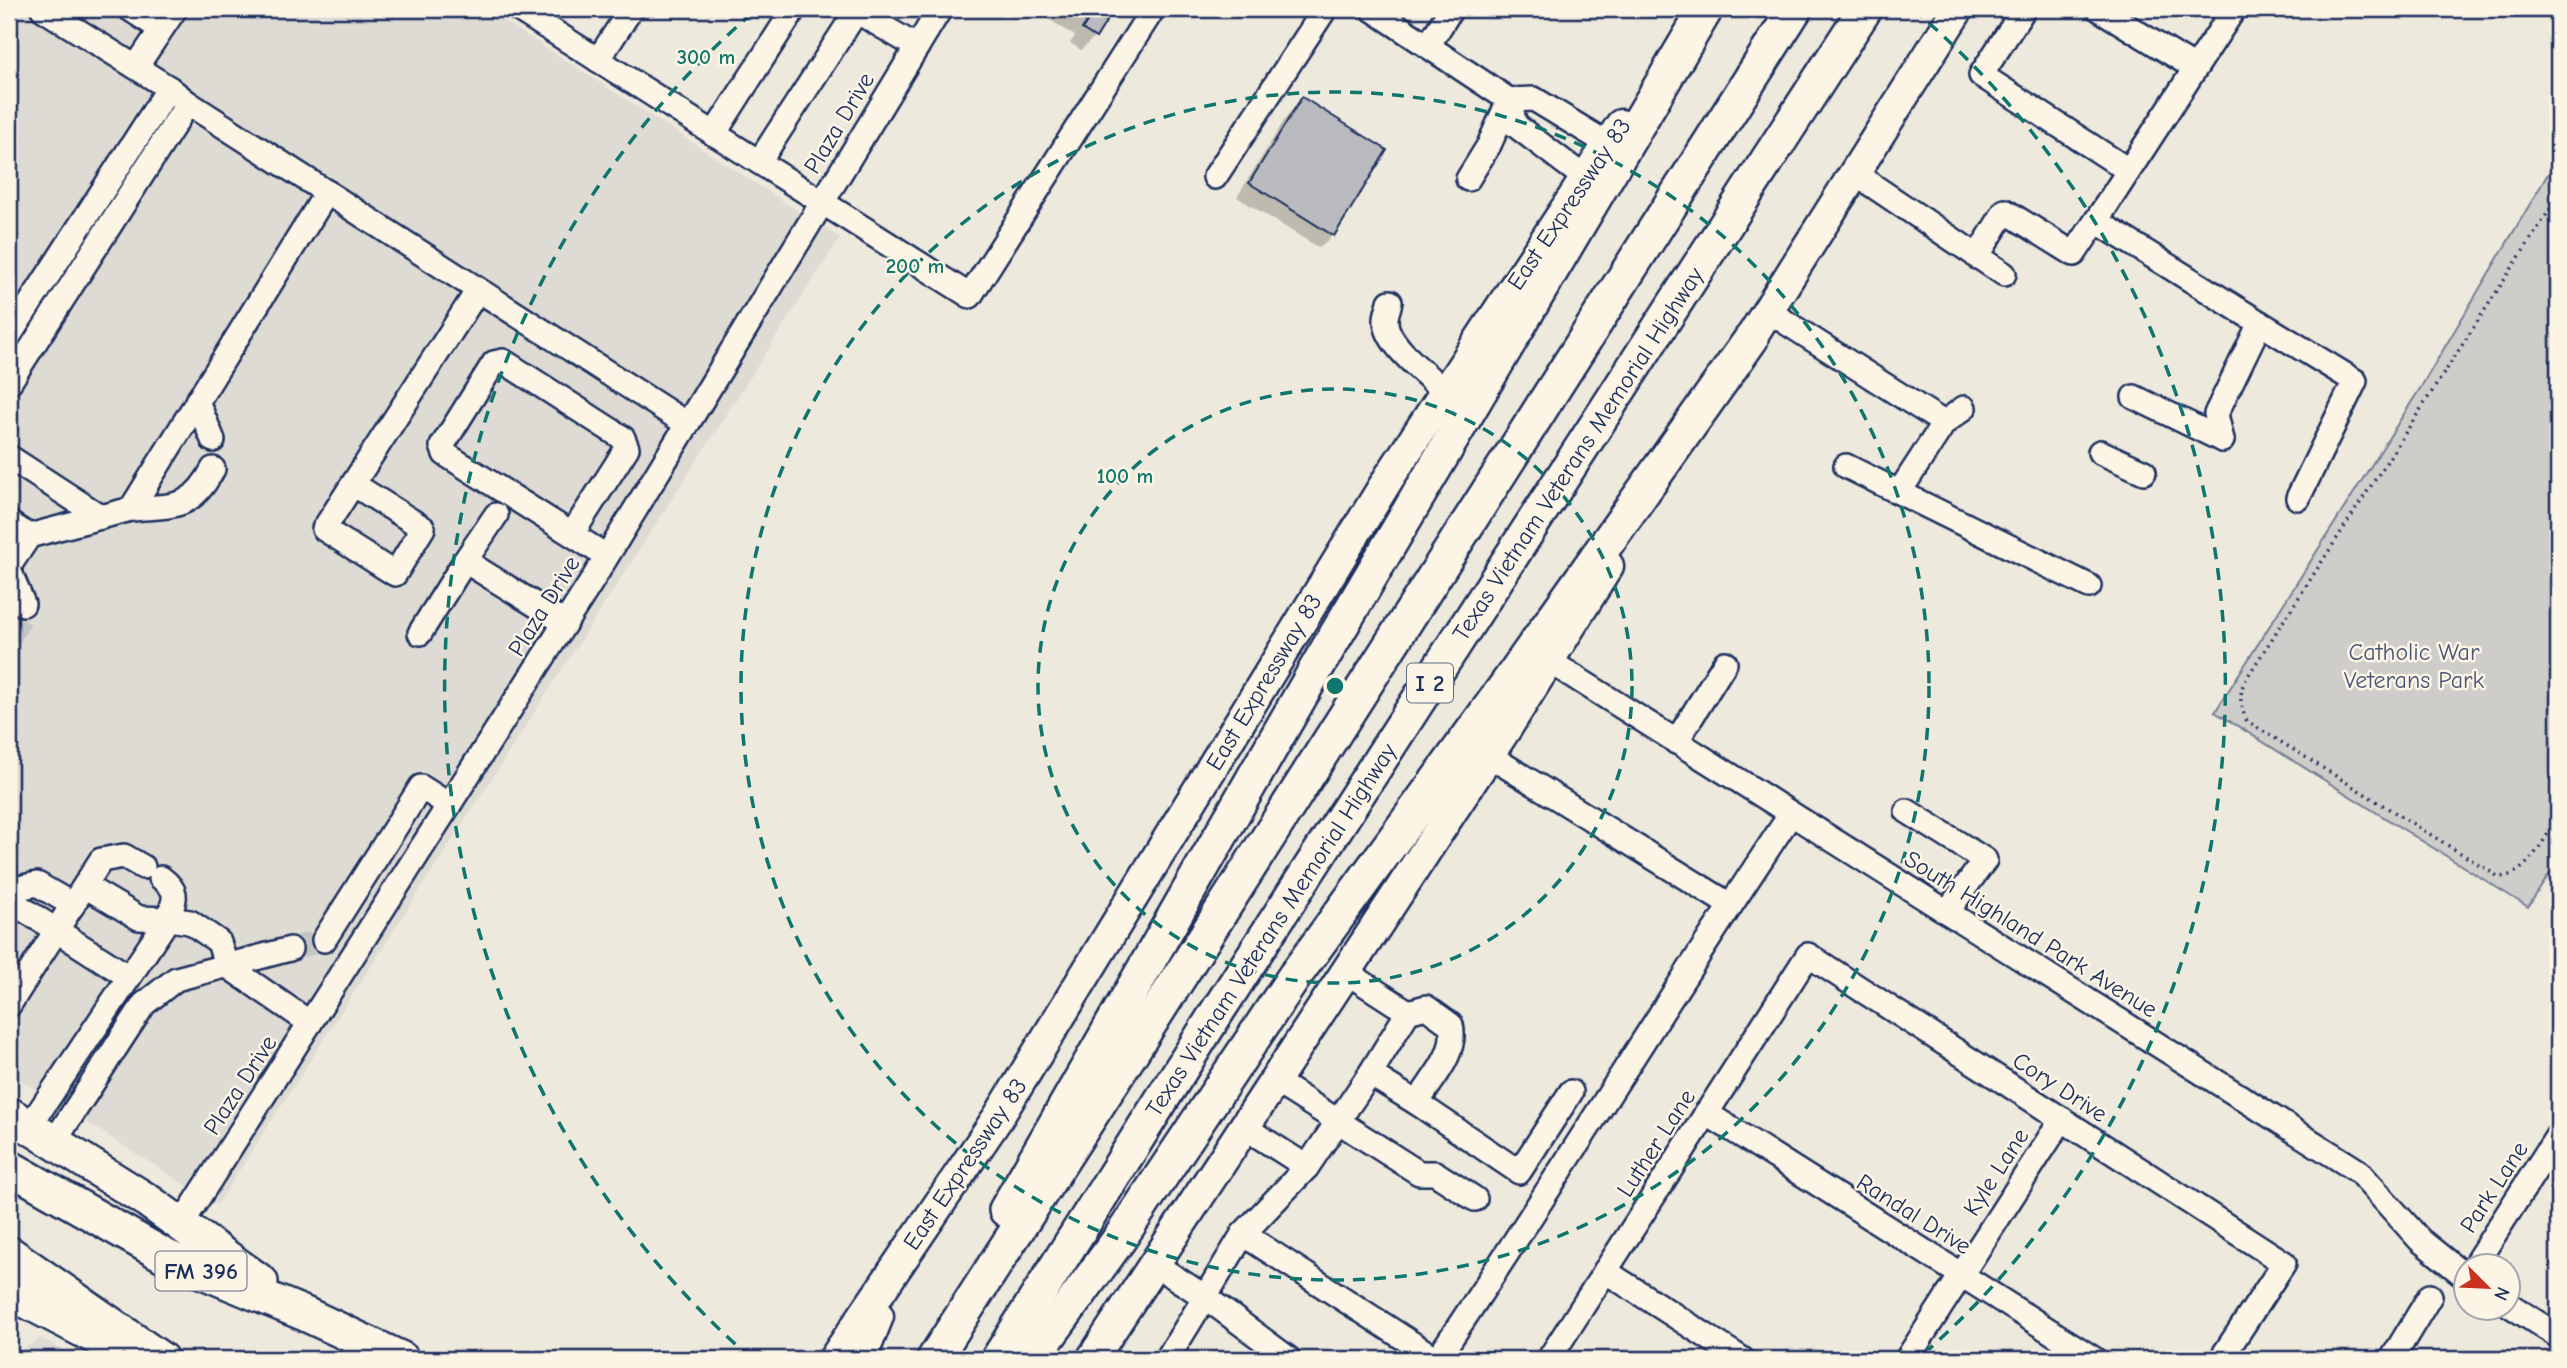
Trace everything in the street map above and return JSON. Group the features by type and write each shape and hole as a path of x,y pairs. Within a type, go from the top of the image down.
{"highway":[{"path":"926,1359 1011,1199 1313,674 1706,9"},
{"name":"Texas Vietnam Veterans Memorial Highway","path":"934,1359 1141,1039 1795,9"},
{"name":"Texas Vietnam Veterans Memorial Highway","path":"999,1359 1217,1012 1865,9"},
{"path":"1032,1359 1119,1238 1294,977 1507,684 1759,325"},
{"path":"31,1128 148,1201 305,1314"},
{"name":"FM 396","path":"9,1167 167,1257 305,1314 402,1359"},
{"path":"9,1253 161,1359"},
{"path":"9,1292 141,1359"}],"main road":[{"name":"East Expressway 83","path":"834,1359 999,1116 1390,476 1699,9"},
{"path":"1092,1359 1549,661 1958,9"},
{"path":"861,1359 901,1260"}],"street":[{"path":"43,9 687,424"},
{"path":"131,9 161,29"},
{"path":"136,67 175,9"},
{"path":"519,9 970,296 1153,9"},
{"path":"598,60 631,9"},
{"path":"714,134 794,9"},
{"path":"759,162 856,9 916,47"},
{"name":"Plaza Drive","path":"181,1225 565,623 940,9"},
{"path":"1215,177 1325,9"},
{"path":"1372,9 1509,100 1534,99 1608,144"},
{"path":"1428,46 1451,9"},
{"path":"2024,9 1981,75 2129,170"},
{"path":"2099,9 2195,68"},
{"path":"1977,257 2005,211 2074,254 2234,9"},
{"path":"9,336 169,88"},
{"path":"1509,100 1515,125 1585,178"},
{"path":"1468,178 1489,145 1509,100"},
{"path":"9,383 188,103"},
{"path":"1854,173 2004,274"},
{"path":"111,178 132,191"},
{"path":"131,509 327,192"},
{"path":"2095,220 2355,381 2298,498"},
{"path":"354,484 478,290"},
{"path":"1390,302 1385,320 1390,337 1401,351 1445,392"},
{"path":"22,316 43,330"},
{"path":"2134,397 2222,440 2216,414 2260,323"},
{"path":"1759,325 1944,423"},
{"path":"572,534 627,448 623,438 503,361 494,363 442,446 445,454 606,556"},
{"path":"198,401 213,440"},
{"path":"1900,491 1944,423 1964,408"},
{"path":"2100,452 2144,472"},
{"path":"9,457 102,517"},
{"path":"1846,466 2090,586"},
{"path":"23,604 9,568 29,536 131,509 180,504 204,486 213,469"},
{"path":"420,633 496,514"},
{"path":"9,523 29,536"},
{"path":"465,561 565,623"},
{"name":"South Highland Park Avenue","path":"1549,661 2358,1171 2420,1240 2452,1266"},
{"path":"1676,741 1724,663"},
{"path":"1488,755 1730,905"},
{"path":"351,960 319,941 421,787 449,805"},
{"path":"1907,811 1985,860 1947,912"},
{"path":"1243,1234 1436,1359 1501,1265 1791,814"},
{"path":"9,1005 101,860 124,856 172,886 176,897 168,919 31,1128"},
{"path":"9,890 37,884 138,918 190,922 219,942 226,965 310,1023"},
{"path":"9,900 129,977"},
{"path":"31,1128 144,1004 176,979 290,949"},
{"name":"Luther Lane","path":"1549,1359 1808,955"},
{"name":"Cory Drive","path":"1808,955 2284,1264 2221,1359"},
{"path":"1346,972 1408,1012"},
{"path":"1167,1359 1243,1234 1307,1167 1408,1012 1426,1007 1451,1025 1454,1038 1451,1050 1416,1103"},
{"path":"1370,1074 1519,1172 1571,1092"},
{"path":"1275,1081 1419,1173 1435,1173 1475,1199"},
{"name":"Randal Drive","path":"1706,1113 2094,1359"},
{"name":"Kyle Lane","path":"1907,1359 2062,1119"},
{"path":"1244,1128 1307,1167"},
{"name":"Park Lane","path":"2483,1252 2558,1135"},
{"path":"1154,1265 1205,1297 1289,1359"},
{"path":"1605,1271 1742,1359"},
{"path":"2392,1359 2430,1296"},
{"path":"2522,1313 2558,1336"}],"path":[{"path":"2558,197 2244,682 2239,698 2247,721 2498,877 2518,873 2558,819"}],"shaded area":[{"path":"9,9 486,9 840,238 217,1205 9,1073"},
{"path":"42,1338 75,1359 9,1359 9,1357"}],"green space":[{"name":"Catholic War Veterans Park","path":"2558,157 2558,861 2528,907 2215,712 2421,387"}],"building":[{"path":"1067,9 1114,9 1096,38 1082,29 1087,22"},
{"path":"1302,97 1387,150 1334,236 1249,183"}],"tunnel":[{"path":"9,638 23,614 23,604"},
{"path":"290,949 313,943"}]}
